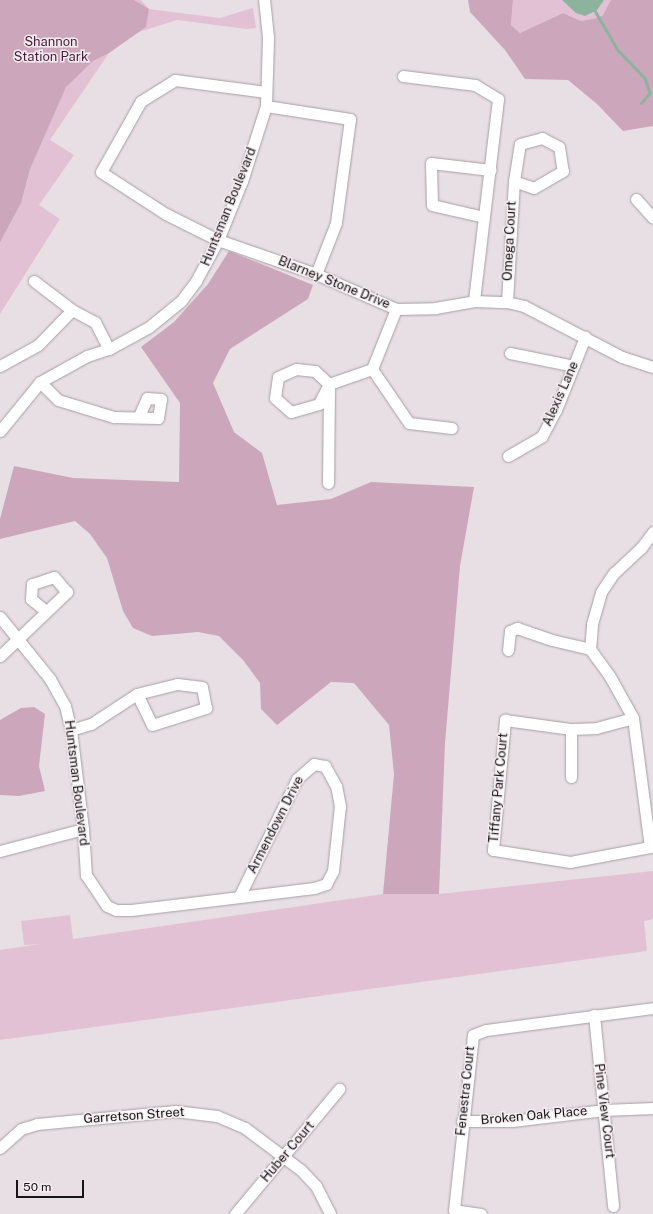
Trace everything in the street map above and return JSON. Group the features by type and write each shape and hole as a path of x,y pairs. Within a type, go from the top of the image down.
{"street":[{"name":"Huntsman Boulevard","path":"0,431 40,382 87,356 109,349 149,327 181,301 196,281 218,240 247,167 266,106 268,37 264,0"},
{"path":"403,76 475,85 498,99 491,170 474,301"},
{"name":"Blarney Stone Drive","path":"266,92 175,80 141,101 101,172 166,214 218,240 316,274 396,309 435,308 474,301 507,302 524,306 622,357 653,367"},
{"path":"266,106 350,119 336,223 316,274"},
{"name":"Omega Court","path":"507,302 514,181 520,144 542,138 559,147 563,171 534,188 514,181"},
{"path":"484,217 432,205 431,163 491,170"},
{"path":"636,199 653,218"},
{"path":"34,281 72,310 95,322 109,349"},
{"path":"328,483 329,384 315,371 296,369 278,376 275,398 290,412 319,404 329,384 372,369 396,309"},
{"path":"0,366 38,345 72,310"},
{"name":"Alexis Lane","path":"508,456 542,436 556,410 585,337"},
{"path":"510,353 574,366"},
{"path":"372,369 409,423 452,428"},
{"path":"40,382 58,400 90,412 114,417 139,416"},
{"path":"508,650 510,631 517,628 552,640 590,649 593,618 601,592 614,574 641,548 653,532"},
{"path":"0,656 18,642 46,611"},
{"name":"Huntsman Boulevard","path":"0,617 18,642 50,679 65,706 71,730 83,829 86,874"},
{"name":"Tiffany Park Court","path":"590,649 609,675 633,718 650,847 570,862 493,850 505,720 571,729 596,728 633,718"},
{"path":"71,730 91,724 137,694 177,684 202,687 206,708 152,725 137,694"},
{"path":"571,729 571,777"},
{"name":"Armendown Drive","path":"86,874 107,906 116,910 239,897 321,886 331,877 340,798 329,771 320,763 314,764 301,772 293,785 239,897"},
{"path":"0,852 83,829"},
{"name":"Fenestra Court","path":"480,1214 454,1210 462,1121 473,1034 486,1030 653,1008"},
{"name":"Pine View Court","path":"594,1015 613,1206"},
{"name":"Huber Court","path":"235,1214 339,1089"},
{"name":"Broken Oak Place","path":"462,1121 512,1120 604,1110 653,1108"},
{"name":"Garretson Street","path":"0,1148 20,1129 29,1125 182,1111 227,1119 256,1134 284,1156 316,1186 330,1214"}],"green space":[{"name":"Shannon Station Park","path":"0,0 141,0 149,9 220,18 253,8 256,28 247,29 177,20 136,33 109,53 50,140 74,155 39,205 60,219 0,314"},
{"name":"Shannon Station Park","path":"0,0 134,0 149,9 146,27 109,53 93,61 66,87 30,169 21,203 0,242"},
{"path":"468,0 513,0 511,25 520,33 563,13 581,21 597,18 603,15 611,0 653,0 653,126 623,131 597,104 568,80 525,79 505,50 470,12"},
{"path":"513,0 611,0 611,2 603,15 597,18 581,21 563,13 520,33 511,25"},
{"path":"229,251 313,285 308,299 230,349 213,383 234,432 262,453 277,505 331,499 371,482 474,487 460,566 445,743 439,894 383,894 394,774 389,725 354,683 331,682 277,725 261,709 260,683 243,660 219,636 198,632 152,636 133,628 123,611 107,558 90,534 75,521 0,539 0,519 14,466 73,478 179,482 180,403 141,347 174,322 208,284"},
{"path":"34,707 45,714 39,766 45,791 19,796 0,795 0,720 21,708"},
{"path":"653,871 653,919 644,921 647,951 0,1040 0,950 41,944 24,945 21,921 70,915 73,939 383,894 439,894"}],"shaded area":[{"path":"562,0 604,0 597,10 585,16 576,13"}],"waterway":[{"path":"594,9 618,50 645,78 650,93 642,103"}]}
